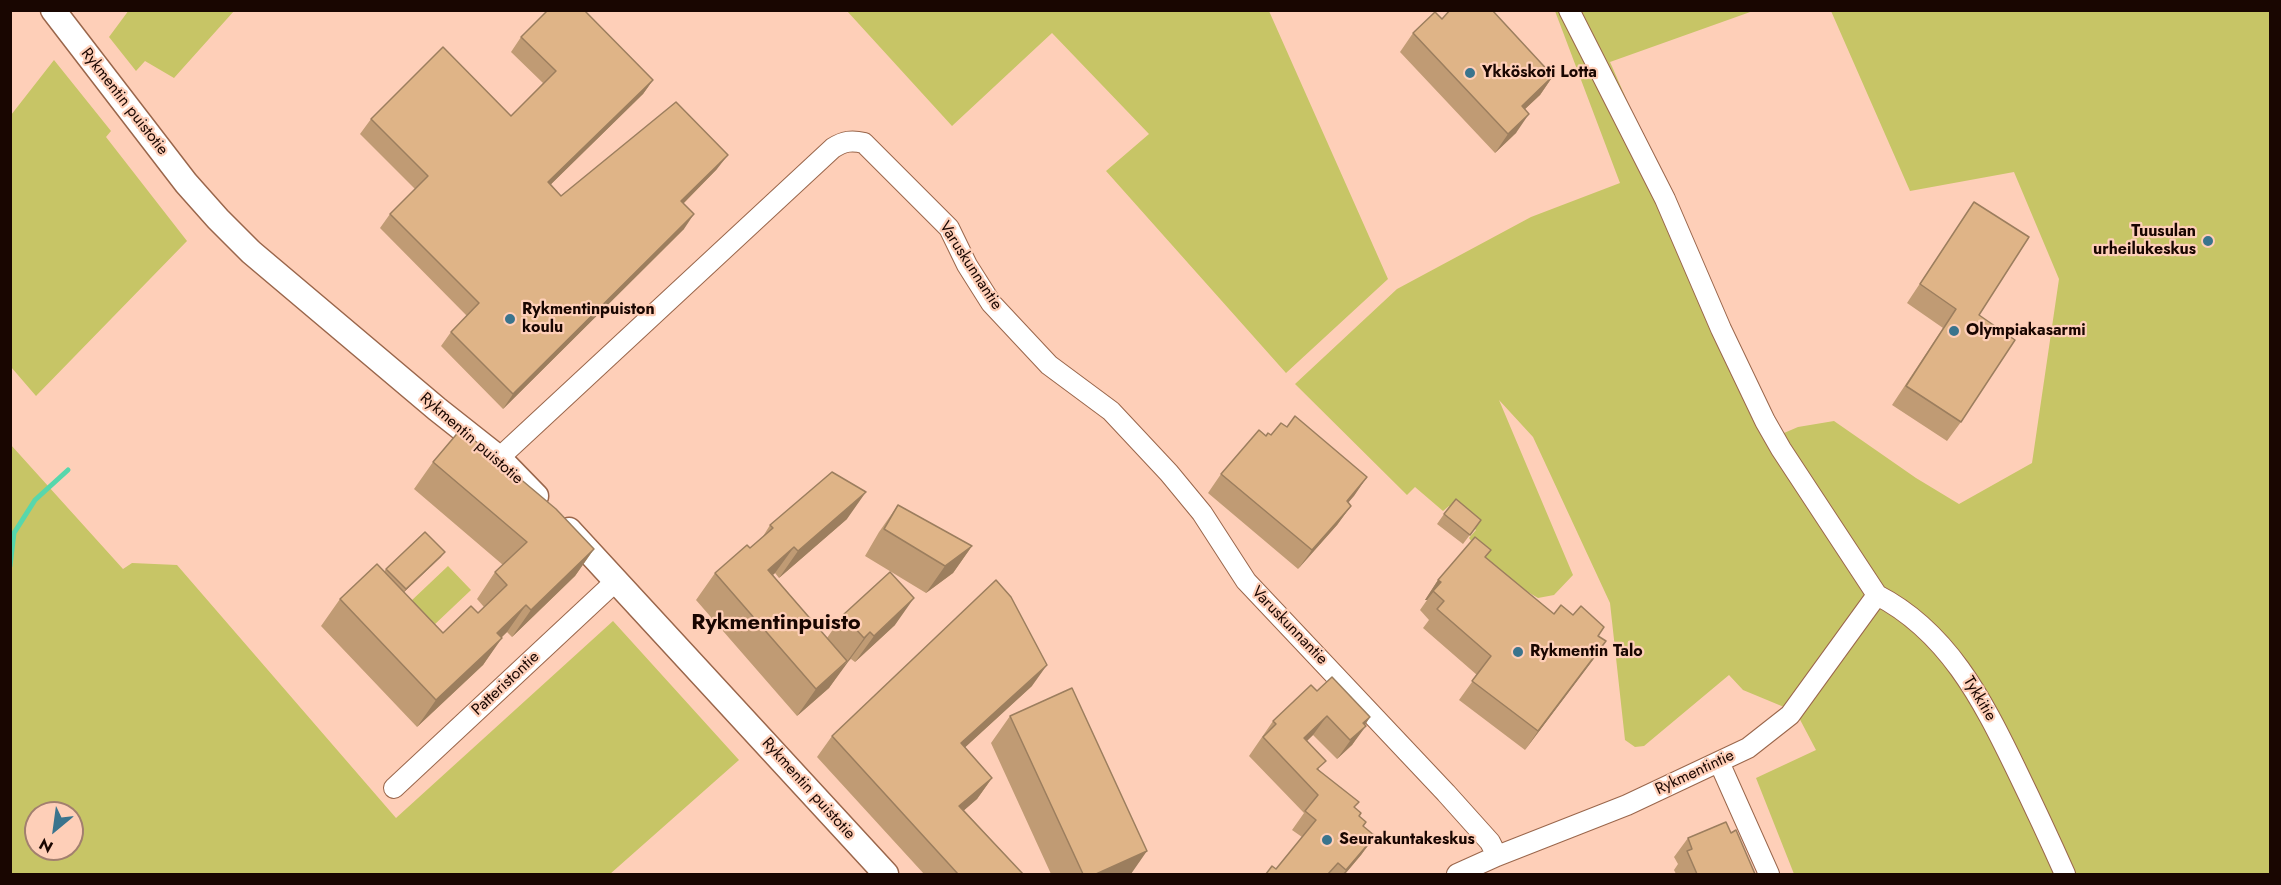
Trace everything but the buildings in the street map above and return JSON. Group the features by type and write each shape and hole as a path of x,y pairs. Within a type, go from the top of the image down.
{"street":[{"name":"Rykmentin puistotie","path":"53,10 199,199 251,252 437,409 499,458 617,580 886,874"},
{"name":"Tykkitie","path":"1569,10 1665,199 1721,329 1781,449 1877,595 1901,607 1926,629 1957,664 1979,696 2065,874"},
{"name":"Varuskunnantie","path":"499,458 833,147 855,140 864,143 949,228 968,266 991,303 1049,365 1111,411 1169,473 1202,513 1246,581 1461,809 1490,842 1497,856"},
{"name":"Patteristontie","path":"394,788 617,580"},
{"name":"Rykmentintie","path":"1456,874 1589,821 1748,748 1790,715 1877,595"},
{"path":"1719,762 1769,874"}],"shaded area":[{"path":"129,10 234,11 174,78 145,61 136,71 109,37"},
{"path":"847,11 1269,11 1388,279 1286,373 1106,171 1149,134 1052,33 952,126"},
{"path":"1555,11 1753,11 1610,62 1762,407 1770,439 1798,427 1834,421 1916,478 1959,504 2032,463 2059,279 2014,172 1910,191 1831,11 2270,11 2270,874 1794,874 1756,778 1816,750 1796,712 1743,690 1729,675 1644,746 1635,747 1625,740 1610,603 1533,437 1499,400 1573,575 1554,595 1538,598 1511,582 1489,565 1469,538 1476,530 1449,506 1443,511 1415,487 1407,495 1295,384 1397,289 1531,217 1620,183"},
{"path":"54,60 111,131 106,137 187,241 36,396 11,367 11,115"},
{"path":"11,445 123,569 132,563 177,565 396,818 613,621 739,760 610,874 11,874"},
{"path":"448,566 471,590 433,626 410,602"}],"waterway":[{"path":"10,566 14,533 35,500 68,470"}],"place":[{"name":"Ykköskoti Lotta","path":"1470,73"},
{"name":"Tuusulan urheilukeskus","path":"2208,241"},
{"name":"Rykmentinpuiston koulu","path":"510,319"},
{"name":"Olympiakasarmi","path":"1954,331"},
{"name":"Rykmentin Talo","path":"1518,652"},
{"name":"Seurakuntakeskus","path":"1327,840"}],"district":[{"name":"Rykmentinpuisto","path":"776,624"}]}
